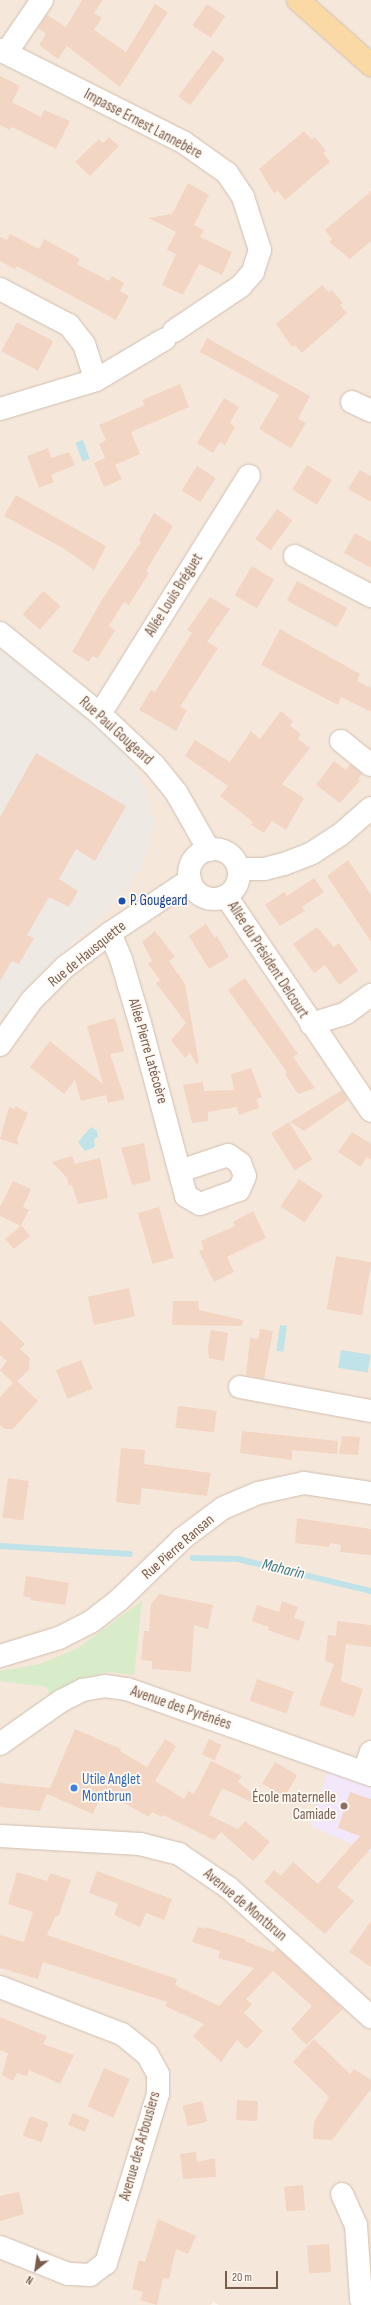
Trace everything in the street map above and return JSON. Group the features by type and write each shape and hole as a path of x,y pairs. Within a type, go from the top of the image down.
{"main road":[{"path":"298,0 371,65"}],"street":[{"path":"3,52 42,0"},
{"name":"Impasse Ernest Lannebère","path":"0,409 96,380 169,335 241,286 254,272 260,250 243,197 227,173 183,142 3,52"},
{"path":"0,289 69,325 84,344 96,380"},
{"path":"352,402 371,411"},
{"name":"Allée Louis Bréguet","path":"100,714 248,476"},
{"path":"295,556 371,596"},
{"name":"Rue Paul Gougeard","path":"0,633 100,714 154,765 176,792 209,850"},
{"path":"341,741 371,765"},
{"path":"239,869 264,869 312,854 340,835 371,808"},
{"path":"217,849 231,855 239,869 237,885 226,896 219,899 204,897 192,887 190,880 191,864 202,852 217,849"},
{"name":"Rue de Hausquette","path":"0,1045 32,1000 65,967 110,933 190,880"},
{"name":"Allée du Président Delcourt","path":"226,896 371,1111"},
{"name":"Allée Pierre Latécoère","path":"110,933 121,959 140,1023 180,1171"},
{"name":"Allée du Président Delcourt","path":"311,1024 346,1013 371,995"},
{"path":"240,1387 371,1411"},
{"name":"Rue Pierre Ransan","path":"0,1656 59,1638 92,1621 119,1600 183,1538 223,1508 258,1493 304,1483 371,1493"},
{"name":"Avenue des Pyrénées","path":"0,1744 62,1700 83,1690 105,1686 127,1689 367,1773"},
{"path":"367,1773 371,1752"},
{"name":"Avenue de Montbrun","path":"0,1836 140,1844 178,1854 229,1888 371,2017"},
{"name":"Avenue des Arbousiers","path":"0,1987 122,2034 147,2054 158,2074 158,2094 106,2263 90,2275 68,2274 0,2247"},
{"path":"342,2194 356,2225 361,2299 370,2305"}],"shaded area":[{"path":"0,0 371,0 371,2305 219,2305 213,2302 211,2305 0,2305 0,1018 42,972 79,939 151,804 139,775 122,749 0,648"},
{"path":"0,648 122,749 139,775 151,804 154,823 150,845 140,870 126,892 101,918 42,972 0,1018"},
{"name":"École maternelle Camiade","path":"328,1772 371,1787 371,1852 311,1826"}],"green space":[{"path":"142,1601 134,1675 109,1672 90,1676 77,1680 50,1697 47,1687 0,1681 0,1671 40,1664 78,1648"}],"water":[{"path":"83,440 90,459 82,462 75,443"},
{"path":"91,1127 97,1131 98,1137 94,1139 95,1147 85,1151 78,1142"},
{"path":"280,1325 287,1326 283,1352 276,1351"},
{"path":"341,1350 371,1355 368,1372 338,1368"}],"building":[{"path":"82,0 103,0 94,13 102,18 94,30 126,52 155,4 168,12 120,87 67,46 58,59 39,45 46,34 38,28 47,15 66,27"},
{"path":"207,4 225,16 211,38 192,26"},
{"path":"213,50 225,59 190,105 178,96"},
{"path":"0,76 20,86 12,102 41,117 44,110 70,121 56,149 12,127 10,130 0,125"},
{"path":"304,131 311,139 315,137 326,151 323,153 330,162 285,200 278,191 274,193 259,169"},
{"path":"109,137 119,146 90,176 75,162 99,139 103,143"},
{"path":"188,183 209,195 194,225 204,230 200,237 232,252 222,275 199,264 183,295 162,285 176,254 167,250 176,232 148,218 172,214"},
{"path":"371,191 371,241 350,259 329,242 332,239 325,230"},
{"path":"10,234 39,249 44,239 80,259 77,264 109,281 112,276 124,283 120,291 129,296 116,320 17,266 15,269 0,261 0,237 7,240"},
{"path":"322,285 329,292 332,290 343,303 340,305 347,313 302,353 295,345 292,347 276,324"},
{"path":"17,322 53,341 38,370 2,351"},
{"path":"207,338 310,396 298,419 306,423 291,448 259,429 279,395 200,352"},
{"path":"180,384 189,407 131,432 140,454 115,465 122,479 104,487 94,463 105,458 99,444 106,440 99,425 145,405 142,400"},
{"path":"224,398 239,407 230,423 235,427 225,445 220,442 213,453 197,443"},
{"path":"48,448 51,458 69,452 75,465 51,475 54,482 39,488 27,456"},
{"path":"307,465 332,480 317,505 292,490"},
{"path":"197,466 216,478 200,502 182,491"},
{"path":"360,470 371,476 371,502 348,489"},
{"path":"16,495 106,546 94,570 63,548 4,516"},
{"path":"277,509 292,520 271,550 255,539"},
{"path":"154,513 173,526 146,571 149,573 129,605 124,602 109,626 115,630 98,658 92,656 89,662 72,652 103,598 141,542 139,540"},
{"path":"355,533 371,542 371,568 344,553"},
{"path":"252,566 274,579 257,609 234,595"},
{"path":"297,581 347,608 337,627 287,600"},
{"path":"43,591 60,606 40,629 23,614"},
{"path":"210,597 230,609 207,642 218,648 180,707 187,710 176,731 139,710 151,690 155,692 192,633 187,630"},
{"path":"280,629 360,674 357,681 371,688 371,712 341,697 338,705 261,665"},
{"path":"281,711 293,721 290,726 301,734 298,739 310,748 282,784 304,798 286,830 272,821 264,833 251,825 253,822 220,796 228,786 185,756 195,740 230,762 251,731 260,739"},
{"path":"36,753 126,806 95,861 76,849 59,879 78,891 69,907 49,897 27,935 34,938 19,964 12,961 0,981 0,817"},
{"path":"334,761 346,770 350,764 362,774 358,779 360,781 340,803 316,785"},
{"path":"348,860 371,895 371,942 327,876"},
{"path":"314,878 324,892 302,907 305,911 280,926 265,905 284,892 287,896"},
{"path":"206,924 215,938 217,936 229,957 209,969 189,936"},
{"path":"317,927 334,947 339,943 358,971 339,985 325,965 314,973 293,944"},
{"path":"155,931 175,957 169,961 185,984 199,1063 196,1064 190,1053 185,1058 171,1040 186,1023 156,983 160,980 148,964 152,961 142,942"},
{"path":"245,978 298,1054 293,1057 315,1088 298,1094 285,1074 287,1072 228,990"},
{"path":"115,1018 124,1051 110,1054 125,1099 108,1103 106,1095 81,1101 75,1080 64,1094 30,1067 50,1041 103,1084 87,1026"},
{"path":"251,1068 262,1097 257,1099 259,1108 239,1115 237,1107 208,1112 208,1121 192,1123 183,1085 203,1082 204,1091 234,1090 231,1074"},
{"path":"342,1090 348,1100 304,1131 290,1122"},
{"path":"15,1106 28,1113 17,1139 19,1145 0,1139 9,1107 15,1109"},
{"path":"289,1122 312,1159 295,1170 271,1133"},
{"path":"352,1132 371,1144 371,1160 366,1157 361,1167 338,1152"},
{"path":"144,1143 151,1181 132,1185 121,1148"},
{"path":"72,1156 75,1164 100,1158 108,1198 78,1204 72,1185 69,1186 67,1178 52,1162"},
{"path":"299,1179 323,1195 305,1223 281,1206"},
{"path":"13,1181 31,1189 23,1207 29,1210 21,1225 30,1236 14,1249 5,1239 21,1226 0,1216 0,1207"},
{"path":"159,1207 174,1258 152,1264 138,1213"},
{"path":"253,1211 266,1238 227,1257 234,1272 214,1282 199,1251 204,1249 201,1241 235,1226 233,1222"},
{"path":"336,1256 371,1262 362,1315 327,1309"},
{"path":"129,1288 135,1316 94,1325 88,1297"},
{"path":"173,1301 198,1301 199,1310 243,1320 242,1326 172,1325"},
{"path":"0,1320 25,1344 20,1349 30,1358 29,1370 17,1381 38,1401 13,1429 5,1429 0,1425 0,1397 13,1383 0,1370 7,1361 0,1355"},
{"path":"260,1329 273,1331 264,1379 246,1375 250,1338 258,1339"},
{"path":"211,1330 228,1333 224,1361 209,1358 208,1348"},
{"path":"81,1360 93,1389 68,1399 56,1370"},
{"path":"178,1406 217,1411 214,1433 175,1428"},
{"path":"242,1431 338,1441 337,1454 292,1450 292,1460 240,1453"},
{"path":"342,1436 360,1437 358,1455 339,1454"},
{"path":"121,1448 145,1450 144,1464 211,1473 207,1496 142,1488 140,1505 116,1502"},
{"path":"8,1478 29,1481 23,1521 2,1518"},
{"path":"297,1518 371,1529 371,1555 340,1552 341,1545 330,1543 329,1547 295,1543"},
{"path":"26,1576 69,1583 65,1605 30,1600 31,1598 23,1596"},
{"path":"159,1594 213,1605 208,1629 194,1625 191,1672 152,1669 152,1661 141,1660 144,1631 149,1631 151,1604"},
{"path":"282,1601 298,1607 294,1618 305,1622 299,1641 268,1630 269,1627 252,1621 257,1605 279,1612"},
{"path":"337,1621 371,1625 371,1647 346,1644 341,1681 363,1689 354,1717 319,1705 334,1664 325,1661 328,1635 336,1636"},
{"path":"257,1679 294,1692 286,1713 250,1701"},
{"path":"75,1729 121,1749 120,1751 147,1767 165,1739 176,1746 155,1781 184,1799 188,1791 194,1794 211,1761 242,1776 238,1782 260,1799 257,1805 222,1788 209,1815 238,1829 245,1821 270,1842 253,1861 221,1832 214,1840 163,1815 162,1817 152,1812 149,1817 103,1791 93,1814 47,1794 40,1811 0,1807 0,1783 50,1788"},
{"path":"209,1739 222,1745 215,1760 202,1754"},
{"path":"275,1762 297,1775 284,1797 262,1783"},
{"path":"350,1792 371,1799 371,1848 337,1887 354,1901 325,1934 264,1882 274,1870 281,1876 293,1862 318,1884 360,1836 338,1828"},
{"path":"97,1871 172,1899 164,1920 146,1913 140,1927 114,1915 118,1904 89,1893"},
{"path":"17,1872 47,1881 50,1873 71,1880 59,1915 55,1917 47,1935 177,1979 175,1985 219,2006 254,1968 218,1958 220,1951 192,1942 198,1927 205,1929 205,1927 245,1939 245,1941 273,1952 277,1948 343,2009 306,2045 291,2029 312,2006 273,1971 246,1999 252,2004 244,2013 263,2031 247,2049 237,2040 221,2062 193,2036 204,2024 165,2006 167,2002 43,1962 38,1979 0,1968 0,1935 24,1942 33,1912 8,1904"},
{"path":"371,1921 371,1967 349,1952"},
{"path":"0,2017 47,2036 43,2044 74,2055 60,2084 29,2070 27,2076 17,2073 13,2081 2,2075 8,2053 0,2050"},
{"path":"314,2039 350,2074 354,2069 371,2080 371,2089 332,2140 313,2139 314,2122 329,2097 293,2062"},
{"path":"104,2068 130,2079 113,2118 88,2107"},
{"path":"237,2100 258,2101 257,2121 236,2120"},
{"path":"202,2101 207,2121 188,2126 183,2106"},
{"path":"73,2113 90,2120 85,2132 68,2125"},
{"path":"30,2116 49,2123 42,2143 23,2136"},
{"path":"196,2152 197,2162 215,2158 216,2177 183,2179 180,2154"},
{"path":"303,2185 305,2210 286,2212 284,2187"},
{"path":"19,2192 24,2214 0,2221 0,2196"},
{"path":"158,2219 196,2236 188,2254 176,2249 169,2279 163,2278 157,2305 140,2300 143,2292 132,2289 139,2260 145,2262"},
{"path":"329,2244 331,2272 309,2273 307,2246"}],"waterway":[{"name":"Maharin","path":"0,1546 130,1554"},
{"name":"Maharin","path":"193,1558 238,1559 371,1591"}],"place":[{"name":"P. Gougeard","path":"122,901"},
{"name":"Utile Anglet Montbrun","path":"74,1788"},
{"name":"École maternelle Camiade","path":"344,1806"}]}
